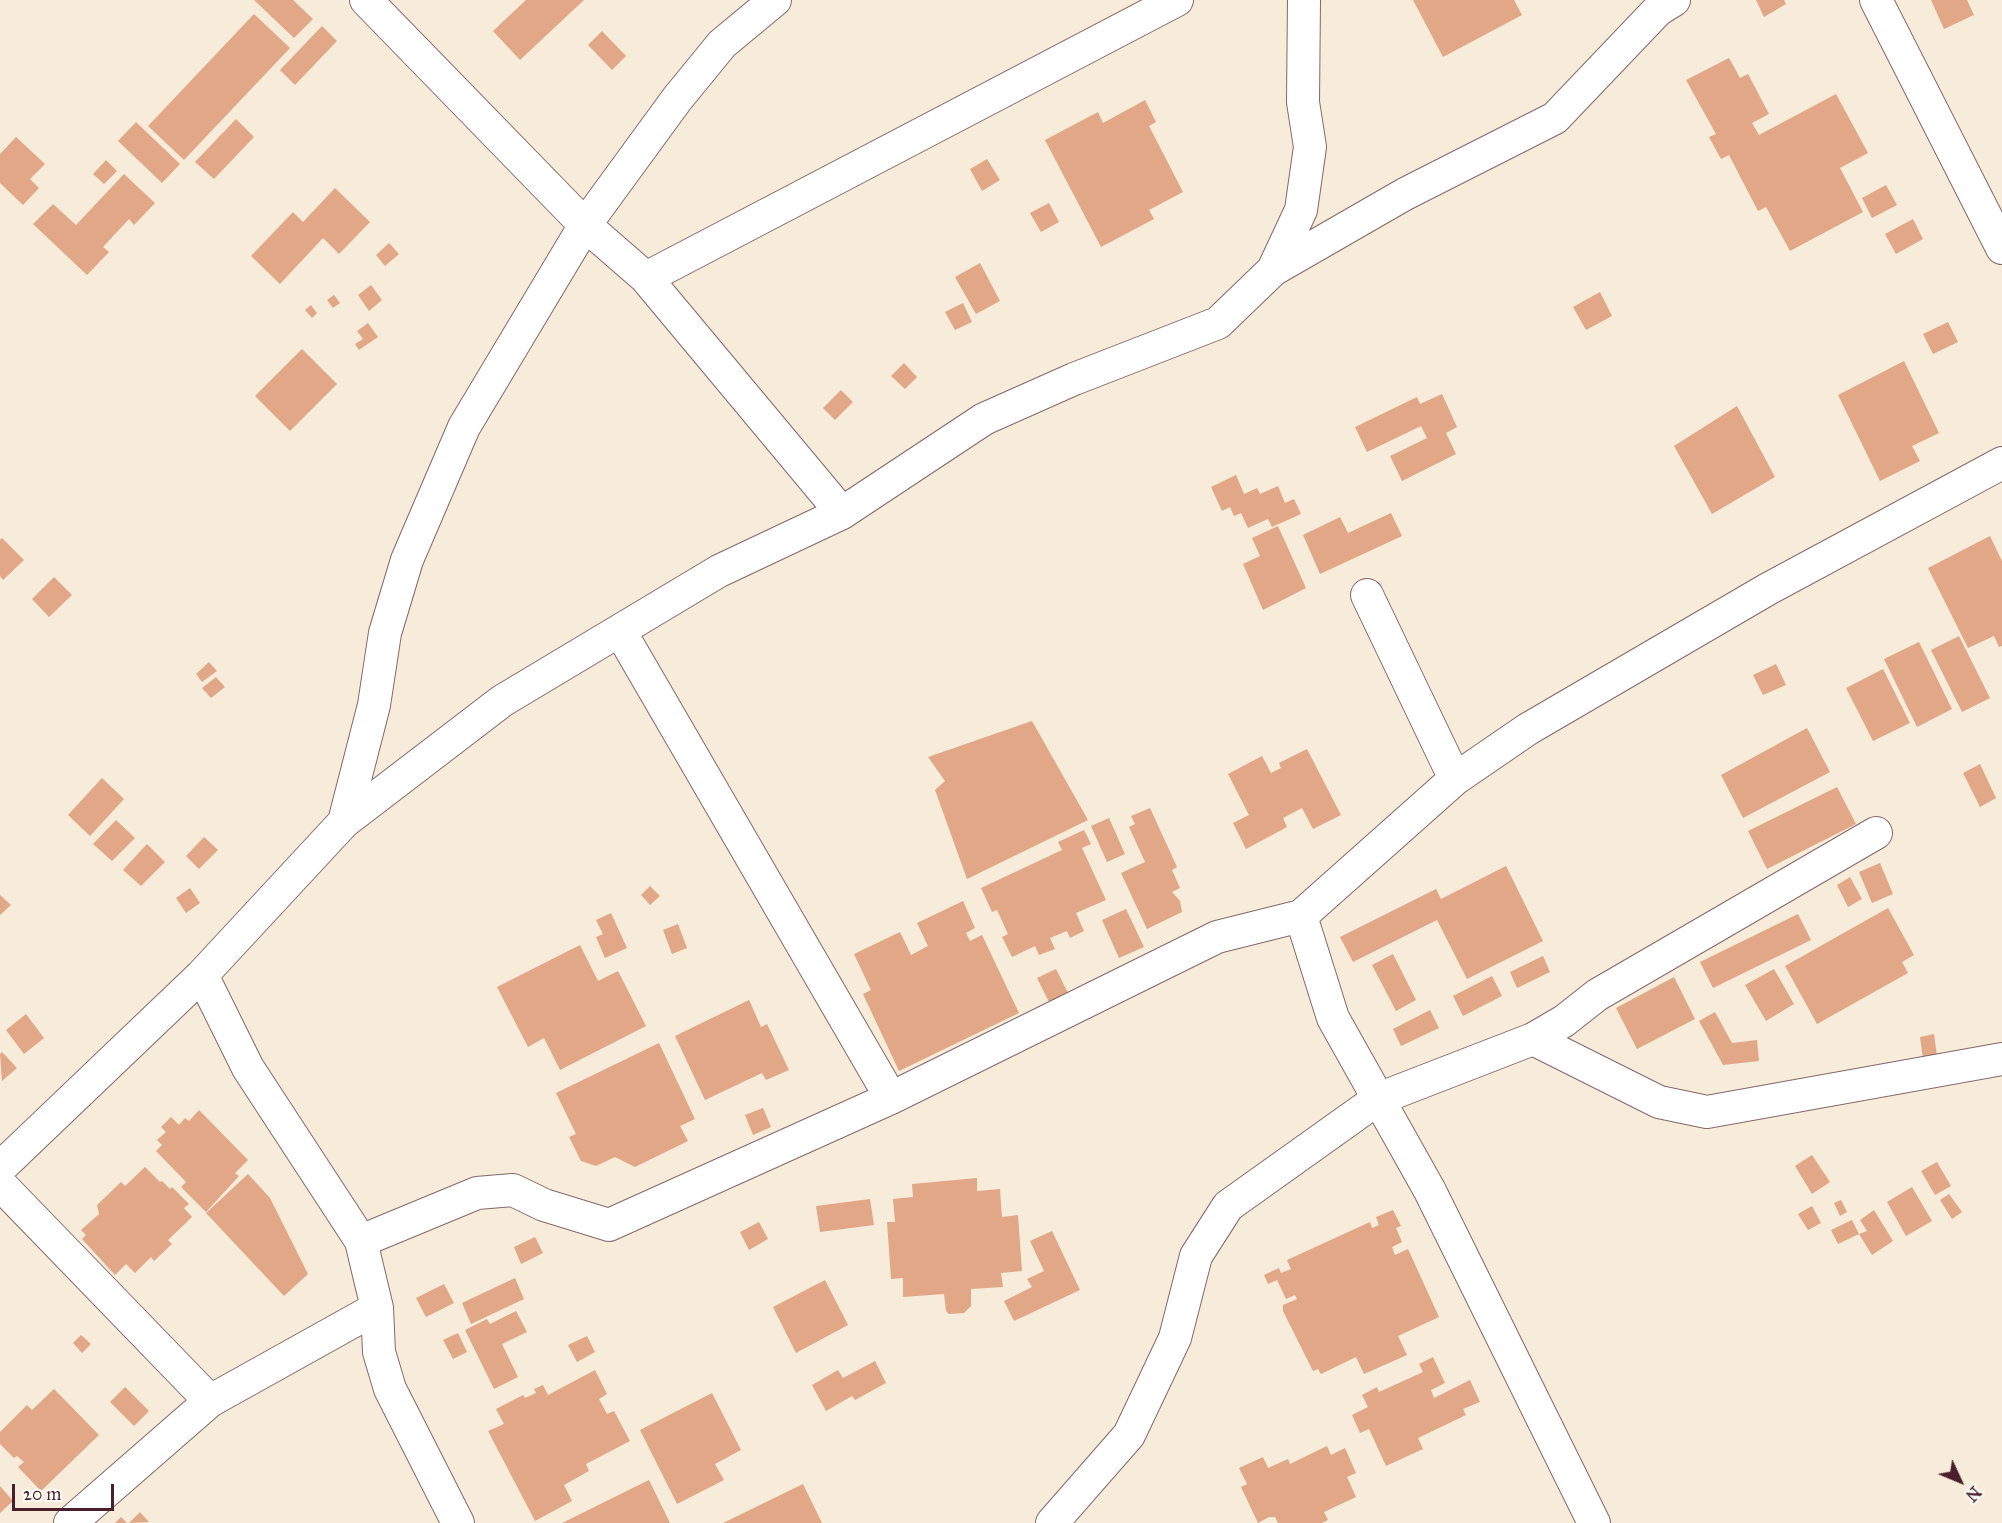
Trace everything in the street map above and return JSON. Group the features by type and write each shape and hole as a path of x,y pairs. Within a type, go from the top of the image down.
{"street":[{"path":"368,0 585,225 646,278 842,513"},
{"path":"344,822 374,705 385,633 407,560 464,427 585,225 677,99 722,44 775,0"},
{"path":"646,278 1177,0"},
{"path":"1273,270 1300,210 1310,147 1303,102 1304,0"},
{"path":"0,1168 202,975 344,822 502,701 719,571 842,513 984,419 1074,379 1218,323 1273,270 1405,194 1555,118 1658,10 1674,0"},
{"path":"1876,0 2002,248"},
{"path":"361,1241 477,1193 513,1190 544,1205 609,1225 891,1098 1217,937 1301,916 1455,779 1528,729 1670,645 2002,462"},
{"path":"1367,595 1455,779"},
{"path":"620,630 891,1098"},
{"path":"1052,1523 1130,1435 1175,1338 1196,1256 1228,1206 1378,1099 1533,1039 1564,1021 1597,995 1876,833"},
{"path":"1301,916 1333,1018 1430,1191 1594,1523"},
{"path":"202,975 248,1068 361,1241 377,1308 379,1352 390,1389 458,1523"},
{"path":"1533,1039 1659,1102 1707,1112 2002,1059"},
{"path":"0,1184 210,1401"},
{"path":"70,1523 210,1401 377,1308"}],"building":[{"path":"254,0 293,0 313,19 294,38"},
{"path":"526,0 584,0 520,60 493,31"},
{"path":"1413,0 1514,0 1522,15 1443,57"},
{"path":"1756,0 1784,0 1786,4 1764,17"},
{"path":"1931,0 1967,0 1974,15 1944,29"},
{"path":"254,14 290,48 184,160 148,126"},
{"path":"322,26 337,41 295,85 280,70"},
{"path":"602,31 626,56 612,70 588,45"},
{"path":"1729,58 1740,78 1748,74 1769,114 1752,123 1759,135 1836,94 1868,153 1840,168 1863,212 1790,251 1766,207 1758,211 1729,155 1721,159 1709,137 1716,134 1686,80"},
{"path":"1145,100 1156,122 1149,126 1183,192 1149,210 1154,219 1101,247 1045,140 1098,112 1103,123"},
{"path":"236,119 254,137 214,179 195,162"},
{"path":"136,122 180,164 162,183 118,141"},
{"path":"16,137 45,164 30,179 39,188 23,205 0,183 0,154"},
{"path":"987,159 1000,180 982,191 970,169"},
{"path":"106,160 117,171 104,184 93,174"},
{"path":"124,174 155,203 134,225 129,219 103,247 109,252 87,275 33,224 53,204 76,225"},
{"path":"1886,185 1897,205 1872,218 1862,198"},
{"path":"335,188 370,222 339,254 323,238 280,284 251,256 293,212 303,222"},
{"path":"1049,203 1059,222 1041,232 1030,213"},
{"path":"1913,219 1923,239 1896,254 1885,234"},
{"path":"389,243 399,254 385,266 376,255"},
{"path":"980,263 1000,301 976,314 955,277"},
{"path":"371,285 382,300 369,311 358,295"},
{"path":"1600,292 1612,316 1586,330 1573,307"},
{"path":"334,295 340,303 333,308 327,300"},
{"path":"963,303 972,322 955,330 945,312"},
{"path":"311,305 317,313 312,318 305,310"},
{"path":"1948,322 1958,342 1933,354 1923,334"},
{"path":"368,323 378,337 359,350 355,344 363,339 357,331"},
{"path":"302,349 337,384 290,431 255,396"},
{"path":"1904,361 1939,433 1912,446 1920,461 1880,481 1838,395"},
{"path":"904,363 917,377 905,389 891,376"},
{"path":"841,390 853,402 835,420 823,408"},
{"path":"1442,394 1457,427 1446,433 1456,454 1402,481 1390,456 1427,438 1421,426 1367,452 1355,427 1417,397 1420,404"},
{"path":"1737,406 1775,477 1712,514 1674,446"},
{"path":"1236,475 1244,494 1257,488 1260,494 1278,486 1285,503 1294,499 1301,514 1272,527 1268,519 1248,528 1241,513 1234,516 1230,507 1222,511 1211,487"},
{"path":"1391,513 1402,536 1320,574 1303,535 1340,517 1348,533"},
{"path":"1278,526 1306,588 1263,610 1243,564 1260,556 1252,538"},
{"path":"1990,536 2002,561 2002,646 1999,647 1994,636 1968,648 1928,568"},
{"path":"2,538 24,560 3,580 0,576 0,540"},
{"path":"54,577 72,595 49,617 32,599"},
{"path":"1959,636 1990,698 1962,712 1931,650"},
{"path":"1919,642 1952,709 1917,727 1884,659"},
{"path":"209,662 217,671 202,682 196,674"},
{"path":"1776,664 1786,685 1763,695 1753,675"},
{"path":"1883,669 1910,723 1873,741 1846,688"},
{"path":"216,677 225,687 211,698 202,688"},
{"path":"1032,721 1088,820 967,879 935,790 945,781 928,757"},
{"path":"1807,728 1830,772 1743,818 1721,775"},
{"path":"1307,749 1341,815 1313,829 1302,808 1283,818 1287,827 1246,849 1233,823 1249,815 1228,774 1262,756 1271,773 1281,768 1279,763"},
{"path":"1980,764 1996,798 1980,807 1963,773"},
{"path":"102,778 124,799 90,836 68,815"},
{"path":"1837,787 1856,824 1767,869 1748,831"},
{"path":"1150,808 1177,867 1172,870 1180,888 1172,892 1180,901 1182,912 1147,929 1121,873 1145,862 1129,827 1135,824 1131,816"},
{"path":"1109,818 1125,854 1107,862 1091,826"},
{"path":"116,820 135,838 112,861 93,844"},
{"path":"1084,830 1091,844 1082,848 1106,900 1076,913 1084,931 1070,938 1067,931 1050,938 1055,949 1039,955 1035,946 1012,957 1002,937 1008,934 997,910 992,912 981,888 1062,850 1058,842"},
{"path":"204,837 218,850 199,869 186,856"},
{"path":"147,844 165,862 141,886 123,870"},
{"path":"1880,863 1893,894 1872,903 1859,872"},
{"path":"1506,866 1543,941 1467,979 1437,920 1353,962 1340,937 1436,889 1441,899"},
{"path":"1850,877 1862,899 1848,907 1837,885"},
{"path":"650,886 660,896 650,905 641,895"},
{"path":"190,888 200,903 186,913 176,898"},
{"path":"0,895 11,905 0,915"},
{"path":"963,901 975,928 966,933 970,941 982,935 1019,1013 899,1071 863,994 871,990 854,954 900,932 911,955 928,946 917,923"},
{"path":"1888,908 1914,955 1902,962 1908,973 1817,1024 1785,966"},
{"path":"1126,909 1144,947 1119,958 1102,920"},
{"path":"611,913 627,948 605,958 596,937 603,934 596,920"},
{"path":"1798,914 1811,940 1713,988 1700,962"},
{"path":"678,924 687,948 672,954 663,930"},
{"path":"580,945 598,981 618,971 646,1026 560,1070 544,1038 528,1047 497,987"},
{"path":"1393,954 1416,1000 1396,1011 1372,965"},
{"path":"1543,956 1550,972 1517,988 1510,972"},
{"path":"1056,969 1071,999 1052,1008 1037,978"},
{"path":"1774,969 1794,1004 1766,1021 1745,985"},
{"path":"1492,976 1502,996 1463,1016 1453,996"},
{"path":"1674,977 1695,1019 1637,1049 1616,1008"},
{"path":"749,1000 761,1027 767,1024 789,1070 766,1080 762,1073 705,1100 675,1036"},
{"path":"1430,1010 1439,1028 1401,1046 1393,1029"},
{"path":"1715,1012 1732,1043 1757,1040 1759,1061 1723,1065 1699,1021"},
{"path":"26,1014 44,1038 24,1054 6,1030"},
{"path":"1934,1034 1937,1056 1923,1059 1920,1037"},
{"path":"659,1043 695,1119 680,1126 688,1141 635,1167 615,1157 596,1166 581,1161 569,1137 576,1134 556,1093"},
{"path":"2,1052 17,1068 2,1081 0,1054"},
{"path":"763,1108 771,1127 753,1135 745,1115"},
{"path":"199,1110 248,1160 235,1173 239,1176 206,1212 181,1187 186,1182 156,1151 162,1145 157,1140 166,1132 161,1127 171,1117 179,1125 185,1118 189,1121"},
{"path":"1812,1155 1830,1182 1812,1194 1795,1166"},
{"path":"1937,1162 1951,1186 1935,1195 1921,1171"},
{"path":"145,1167 160,1182 162,1181 170,1189 172,1187 189,1204 184,1208 192,1217 168,1240 172,1244 154,1261 151,1257 135,1273 126,1264 115,1275 82,1239 86,1235 81,1230 99,1214 97,1205 121,1182 125,1186"},
{"path":"248,1174 270,1198 308,1274 284,1296 206,1213"},
{"path":"977,1178 977,1191 1000,1189 1002,1217 1018,1215 1022,1271 1001,1273 1003,1287 971,1289 971,1306 964,1313 949,1314 946,1311 944,1294 903,1297 903,1278 891,1279 887,1222 895,1222 893,1199 913,1197 912,1184"},
{"path":"1912,1187 1932,1221 1906,1236 1887,1202"},
{"path":"1949,1194 1962,1212 1952,1219 1940,1200"},
{"path":"870,1199 874,1225 820,1232 816,1206"},
{"path":"1841,1200 1847,1212 1840,1216 1834,1203"},
{"path":"1812,1206 1821,1223 1808,1230 1798,1214"},
{"path":"1393,1210 1401,1226 1396,1228 1402,1242 1392,1247 1395,1255 1408,1249 1439,1317 1398,1336 1407,1355 1364,1374 1356,1357 1321,1374 1318,1369 1313,1371 1283,1311 1283,1305 1297,1299 1295,1295 1286,1299 1277,1280 1268,1284 1264,1275 1279,1268 1281,1273 1291,1269 1287,1260 1370,1222 1372,1228 1379,1225 1376,1217"},
{"path":"1874,1210 1893,1241 1872,1255 1859,1234 1867,1231 1860,1220"},
{"path":"1852,1220 1859,1234 1838,1244 1831,1230"},
{"path":"759,1222 768,1239 749,1250 740,1232"},
{"path":"1052,1231 1080,1290 1014,1321 1004,1301 1032,1287 1027,1279 1044,1271 1030,1241"},
{"path":"535,1237 543,1253 521,1264 514,1247"},
{"path":"515,1278 524,1299 471,1324 462,1303"},
{"path":"825,1280 848,1325 796,1353 773,1307"},
{"path":"444,1284 454,1303 426,1317 416,1298"},
{"path":"516,1311 527,1332 502,1344 518,1377 494,1389 465,1330 487,1319 490,1324"},
{"path":"458,1333 467,1352 453,1359 443,1340"},
{"path":"81,1335 91,1344 82,1353 73,1343"},
{"path":"587,1336 595,1352 577,1362 568,1345"},
{"path":"1433,1357 1445,1383 1431,1390 1434,1398 1470,1380 1480,1402 1463,1409 1466,1415 1418,1438 1423,1449 1386,1466 1369,1429 1360,1433 1352,1415 1368,1407 1362,1395 1377,1387 1379,1392 1423,1372 1419,1364"},
{"path":"875,1361 886,1383 855,1400 852,1396 826,1411 812,1385 838,1370 843,1378"},
{"path":"595,1370 607,1394 599,1399 607,1414 614,1411 630,1441 586,1464 589,1471 564,1485 572,1501 535,1521 488,1431 504,1424 496,1409 523,1395 525,1398 536,1393 534,1389 543,1385 548,1395"},
{"path":"125,1387 149,1411 134,1426 110,1402"},
{"path":"54,1389 99,1435 41,1491 18,1467 24,1462 17,1456 14,1458 0,1444 0,1432 27,1405 32,1410"},
{"path":"712,1393 741,1450 715,1464 724,1480 677,1504 640,1430"},
{"path":"1327,1446 1331,1455 1345,1448 1356,1473 1347,1477 1356,1497 1324,1512 1328,1520 1322,1523 1278,1523 1275,1517 1269,1517 1258,1523 1241,1487 1247,1484 1239,1468 1263,1457 1268,1468 1288,1459 1290,1464"},
{"path":"649,1480 670,1523 562,1523"},
{"path":"803,1484 822,1523 723,1523"},
{"path":"0,1486 13,1501 0,1513"},
{"path":"140,1512 149,1522 129,1523"},
{"path":"121,1517 127,1523 115,1523"}]}
